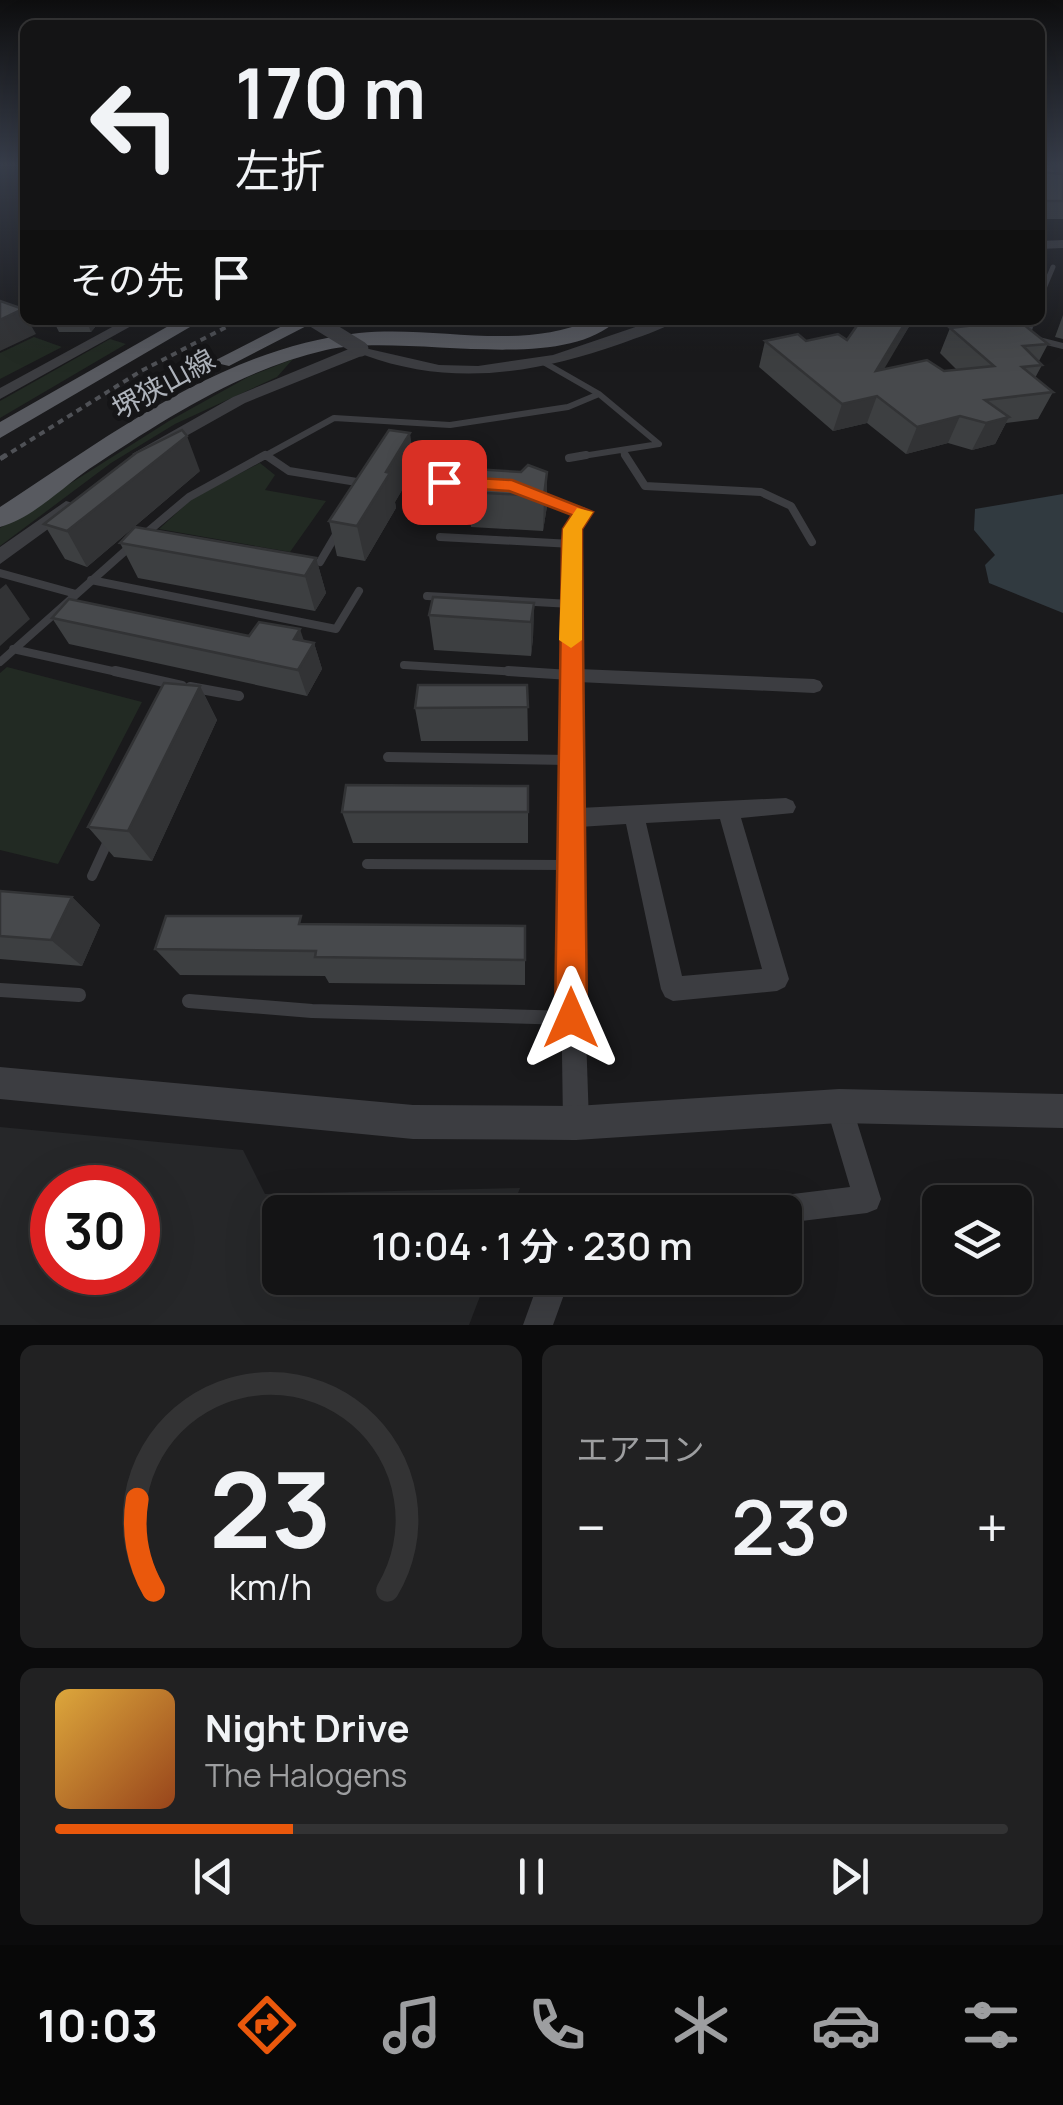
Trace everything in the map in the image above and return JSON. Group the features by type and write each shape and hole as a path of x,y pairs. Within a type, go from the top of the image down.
{"main road":[{"path":"117,362 184,325"},
{"path":"117,362 190,325"},
{"path":"0,498 182,383 302,325"},
{"path":"204,390 329,325"},
{"path":"462,325 492,334 545,331 565,325"},
{"name":"堺狭山線","path":"0,518 204,390 306,348 375,338 522,344 573,336 597,325"},
{"name":"堺狭山線","path":"0,431 117,362"}],"street":[{"path":"0,394 126,325"},
{"path":"320,325 362,350 400,363 479,371 545,364 655,325"},
{"path":"119,468 239,400 362,350"},
{"path":"0,557 75,500"},
{"path":"576,1123 568,760 572,529 584,512"},
{"path":"570,676 814,686"},
{"path":"569,818 786,807"},
{"path":"634,815 673,989 777,979 728,810"},
{"path":"0,1083 413,1122 576,1123 838,1106 1063,1111"},
{"path":"802,1207 867,1199 838,1106"},
{"path":"538,1325 549,1295"}],"lane":[{"path":"1045,287 1054,268"},
{"path":"1031,325 1027,337 1063,346"},
{"path":"545,364 599,394 659,444 569,458"},
{"path":"0,662 189,496 334,418 450,426 568,408 599,394"},
{"path":"622,450 645,486 761,492 791,506 812,542"},
{"path":"267,456 289,472 366,484 357,499"},
{"path":"444,482 495,485"},
{"path":"530,492 584,512"},
{"path":"320,562 339,531"},
{"path":"440,537 572,544"},
{"path":"0,574 76,594"},
{"path":"91,580 336,629 359,591"},
{"path":"427,596 571,604"},
{"path":"14,650 238,696"},
{"path":"404,665 570,676"},
{"path":"174,703 182,686"},
{"path":"388,757 568,760"},
{"path":"92,876 116,824"},
{"path":"367,864 569,865"},
{"path":"0,990 78,995"},
{"path":"189,1001 312,1012 571,1018"}],"shaded area":[{"path":"34,337 62,347 0,379 0,353"},
{"path":"110,339 126,344 0,418 0,401"},
{"path":"293,359 277,377 175,424 111,463 0,546 0,528 169,421 248,377"},
{"path":"260,463 275,475 265,490 326,501 290,552 159,529 193,498"},
{"path":"1063,494 1063,613 989,583 985,565 995,555 974,530 975,509"},
{"path":"7,667 142,702 58,864 0,850 0,673"},
{"path":"0,1127 243,1150 265,1194 520,1188 517,1195 262,1195 262,1295 480,1295 469,1325 0,1325"}],"building":[{"path":"0,301 20,308 20,310 0,320"},
{"path":"858,325 904,325 876,371 927,360 944,371 994,366 950,328 1024,325 1048,344 1023,346 1042,365 1022,367 1053,392 985,400 1009,417 986,423 960,416 917,427 877,396 842,404 765,341 798,334 806,341 838,334 847,340"},
{"path":"182,430 187,436 67,531 44,524 136,453"},
{"path":"389,430 410,433 357,526 329,521"},
{"path":"528,465 547,472 544,496 468,492 474,469 521,472"},
{"path":"135,527 316,558 305,576 120,543"},
{"path":"433,597 534,603 531,622 429,615"},
{"path":"69,599 249,636 259,622 300,629 294,639 314,643 298,670 52,618"},
{"path":"164,683 200,686 128,831 88,827"},
{"path":"418,685 527,685 528,707 415,708"},
{"path":"346,785 528,786 528,812 342,812"},
{"path":"0,891 72,897 51,940 0,936"},
{"path":"166,916 301,916 299,924 525,926 525,960 315,957 316,951 155,949"}],"railway":[{"path":"2,458 141,371 230,325"},
{"path":"0,459 6,455"}],"slow traffic":[{"path":"571,640 572,529 584,512"}],"route":[{"path":"444,482 512,486 584,512 572,529 568,760 571,1018"}]}
